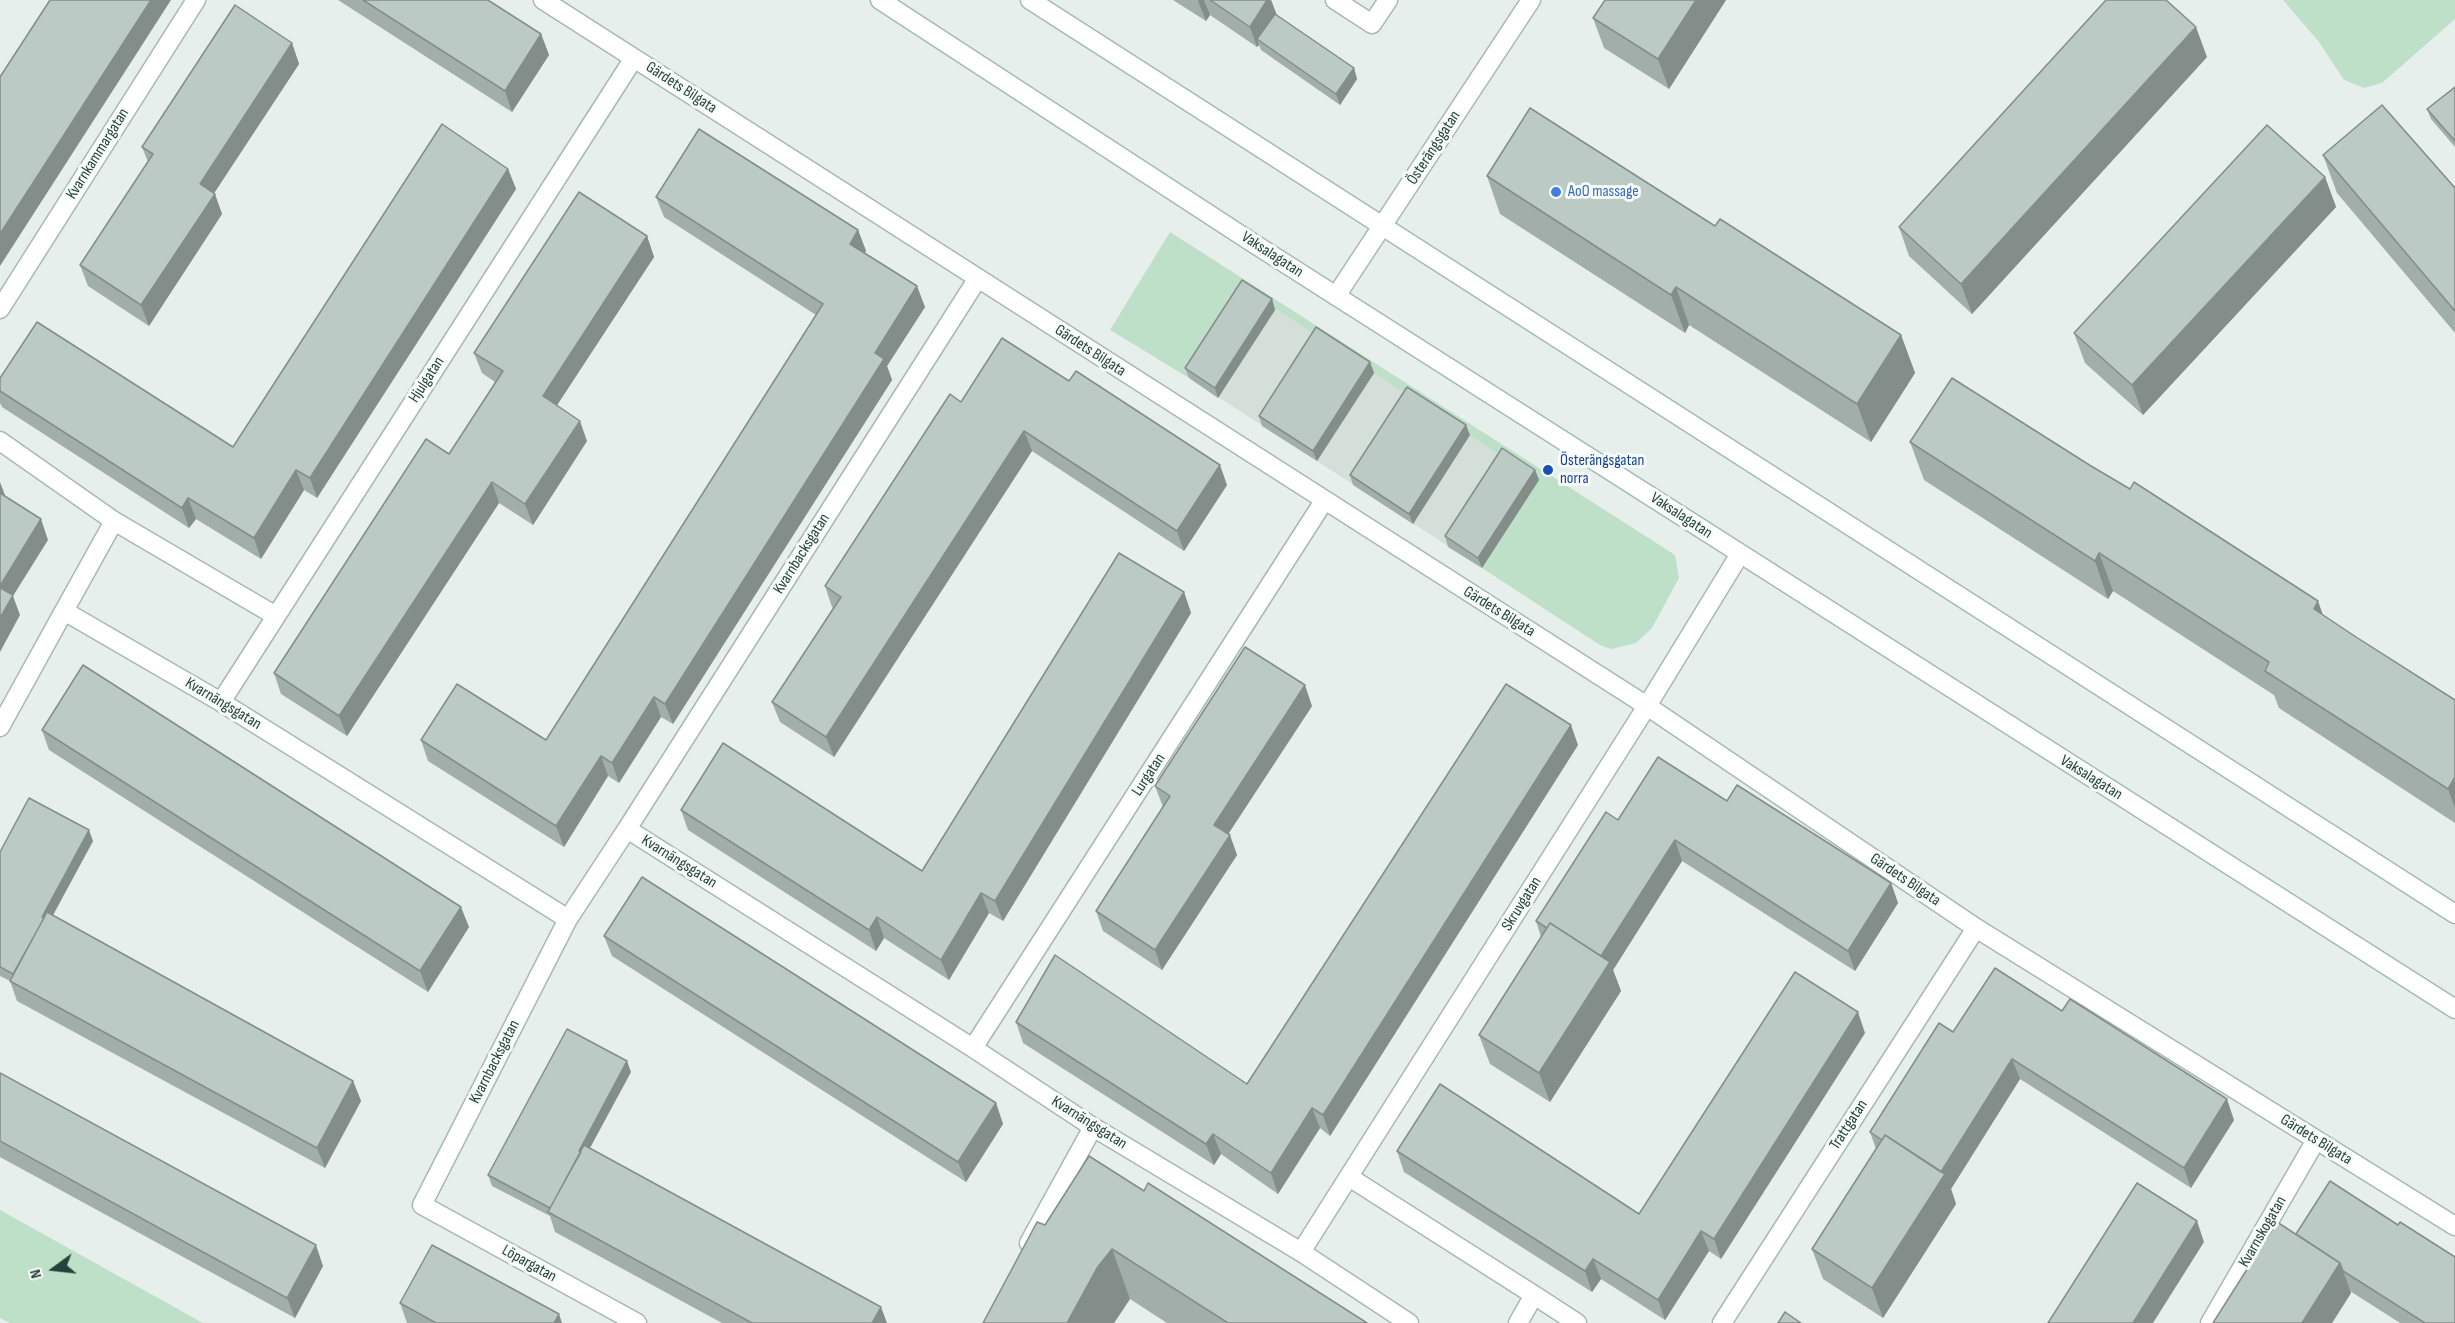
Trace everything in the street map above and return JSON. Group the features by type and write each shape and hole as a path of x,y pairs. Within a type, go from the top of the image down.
{"street":[{"name":"Kvarnkammargatan","path":"0,309 196,0"},
{"name":"Gärdets Bilgata","path":"543,0 1647,706 1976,928 2455,1226"},
{"name":"Vaksalagatan","path":"880,0 1336,296 2455,1009"},
{"path":"1030,0 2455,914"},
{"path":"1335,0 1372,24 1389,0"},
{"name":"Österängsgatan","path":"1336,296 1531,0"},
{"name":"Hjulgatan","path":"220,702 634,58"},
{"name":"Kvarnbacksgatan","path":"627,829 978,278"},
{"path":"0,441 114,521 276,615"},
{"name":"Lurgatan","path":"973,1048 1324,501"},
{"path":"0,728 114,521"},
{"name":"Skruvgatan","path":"1301,1252 1647,706 1740,554"},
{"name":"Kvarnängsgatan","path":"64,611 220,702 568,919 627,829 1093,1126 1301,1252 1409,1323"},
{"name":"Kvarnbacksgatan","path":"422,1205 568,919"},
{"name":"Trattgatan","path":"1722,1323 1976,928"},
{"path":"1019,1261 1093,1126"},
{"name":"Kvarnskogatan","path":"2210,1323 2316,1140"},
{"path":"1349,1177 1577,1323"},
{"name":"Löpargatan","path":"422,1205 637,1323"},
{"path":"1518,1323 1534,1295"}],"shaded area":[{"path":"1246,290 1539,480 1482,568 1189,378"}],"green space":[{"path":"2283,0 2455,0 2455,19 2382,83 2364,88 2344,80 2319,42"},
{"path":"1170,232 1675,555 1679,578 1652,628 1636,643 1611,649 1600,645 1482,568 1538,480 1246,290 1189,378 1110,330"},
{"path":"0,1210 203,1323 10,1323 0,1318"}],"building":[{"path":"50,0 151,0 0,234 0,77"},
{"path":"363,0 488,0 541,34 505,91"},
{"path":"1210,0 1267,0 1250,27"},
{"path":"1605,0 1696,0 1658,59 1593,18"},
{"path":"2106,0 2166,0 2196,27 1961,284 1899,227"},
{"path":"235,5 292,43 200,184 215,194 141,305 80,265 153,154 142,147"},
{"path":"1275,14 1354,68 1336,94 1257,39"},
{"path":"2455,87 2455,141 2427,109"},
{"path":"2382,105 2455,188 2455,311 2323,155"},
{"path":"1530,108 1715,226 1720,219 1901,335 1857,404 1676,287 1671,295 1487,176"},
{"path":"442,124 508,169 310,478 296,470 254,538 188,498 182,508 0,391 0,378 37,322 233,447"},
{"path":"2267,125 2325,177 2132,385 2074,333"},
{"path":"699,129 858,230 850,244 917,286 875,353 884,359 665,704 654,697 612,763 601,756 556,826 421,740 457,684 546,740 823,304 656,197"},
{"path":"579,192 647,236 543,396 580,421 525,504 492,482 339,716 274,673 426,439 449,454 503,371 474,353"},
{"path":"1242,280 1272,299 1215,388 1185,368"},
{"path":"1316,327 1370,362 1313,451 1259,416"},
{"path":"1002,338 1069,381 1076,371 1220,465 1177,531 1024,431 826,737 772,702 841,597 825,586 950,394 961,402"},
{"path":"1952,378 2130,489 2134,482 2318,601 2314,609 2455,700 2455,777 2448,789 2265,671 2269,662 2099,553 2095,561 1910,442"},
{"path":"1407,387 1466,425 1409,514 1350,475"},
{"path":"1502,448 1535,470 1478,558 1445,536"},
{"path":"0,493 41,519 0,586"},
{"path":"1119,553 1184,592 995,901 981,893 941,960 877,917 869,930 681,810 723,743 922,871"},
{"path":"0,588 13,595 0,618"},
{"path":"1245,647 1305,685 1214,825 1230,835 1155,950 1096,911 1170,796 1155,786"},
{"path":"83,665 461,907 420,971 42,730"},
{"path":"1506,684 1571,725 1323,1115 1312,1108 1271,1173 1213,1134 1206,1144 1016,1022 1055,955 1247,1084"},
{"path":"1658,757 1727,801 1737,785 1891,883 1848,951 1675,840 1601,956 1550,923 1547,928 1536,921 1606,812 1618,820"},
{"path":"29,798 89,830 13,974 0,967 0,852"},
{"path":"642,877 996,1103 958,1162 604,936"},
{"path":"47,912 353,1081 317,1148 10,981"},
{"path":"1550,923 1610,962 1539,1073 1479,1035"},
{"path":"1995,968 2062,1011 2070,999 2227,1099 2184,1168 2012,1059 1941,1172 1885,1135 1882,1140 1870,1132 1939,1023 1953,1032"},
{"path":"1795,972 1858,1012 1714,1239 1701,1231 1658,1300 1593,1259 1585,1271 1397,1151 1440,1084 1639,1214"},
{"path":"567,1029 627,1061 550,1208 488,1175"},
{"path":"0,1073 316,1245 287,1298 0,1141"},
{"path":"1885,1135 1945,1174 1872,1288 1812,1249"},
{"path":"584,1145 881,1307 872,1323 752,1323 548,1212"},
{"path":"1089,1156 1144,1191 1148,1183 1367,1323 1228,1323 1112,1249 1097,1268 1067,1323 983,1323 1037,1222 1045,1225"},
{"path":"2330,1181 2398,1225 2400,1222 2455,1257 2455,1323 2425,1323 2343,1271 2340,1263 2296,1234"},
{"path":"2137,1183 2197,1221 2133,1323 2048,1323"},
{"path":"2277,1222 2340,1263 2302,1323 2213,1323"},
{"path":"432,1245 559,1314 554,1323 436,1323 400,1303"},
{"path":"1785,1312 1801,1323 1778,1323"}],"place":[{"name":"AoO massage","path":"1556,192"},
{"name":"Österängsgatan norra","path":"1548,470"}]}
